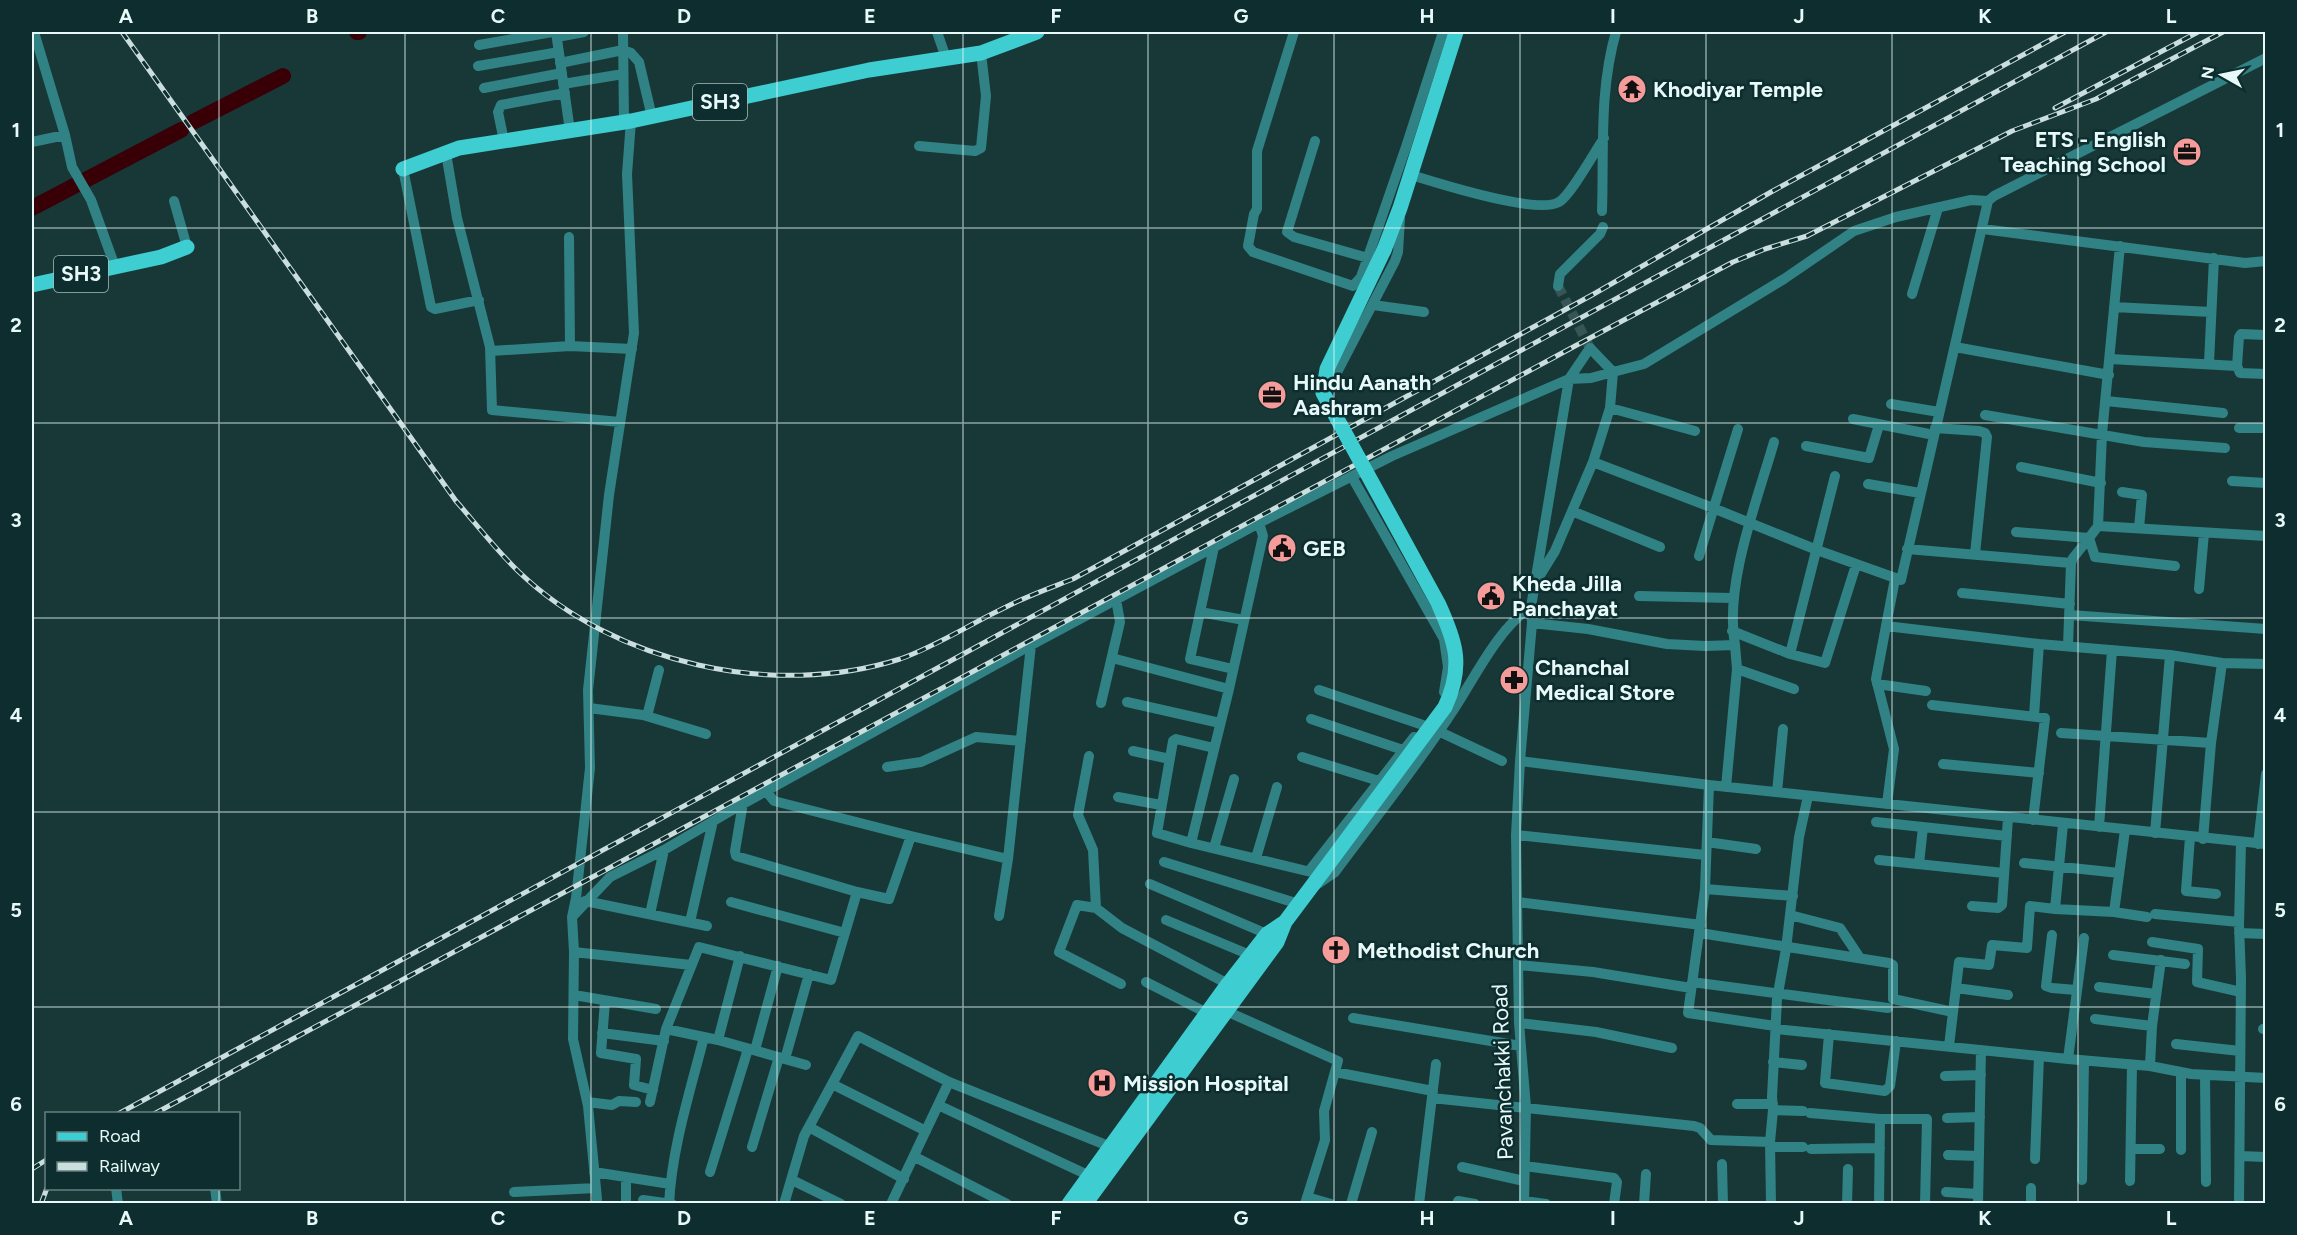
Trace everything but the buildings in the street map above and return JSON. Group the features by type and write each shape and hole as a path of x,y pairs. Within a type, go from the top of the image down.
{"main road":[{"name":"SH3","path":"403,169 459,148 628,122 869,70 981,53 1037,32"},
{"path":"1085,1203 1277,942 1285,922 1317,876 1445,707 1456,679 1456,654 1452,633 1438,603 1323,393 1327,369 1383,250 1400,208 1456,32"},
{"name":"SH3","path":"32,285 161,257 187,247"},
{"name":"SH3","path":"32,276 77,265 113,261 130,262"},
{"path":"1069,1203 1250,955 1267,934 1285,922"}],"street":[{"path":"34,32 65,135 72,167 91,200 113,261"},
{"path":"479,45 555,33 584,32"},
{"path":"596,1203 587,1102 573,1039 572,917 590,768 588,690 609,495 632,349 627,174 628,122 623,74 623,32"},
{"path":"937,32 946,58"},
{"path":"1294,32 1257,151 1257,209 1248,246 1253,252 1353,286 1360,277 1368,258 1443,32"},
{"path":"1602,211 1603,104 1616,32"},
{"path":"555,33 570,131"},
{"path":"504,141 498,112 501,105 562,73 623,50 631,53 639,62 652,117"},
{"path":"919,146 975,151 981,148 986,96 981,53"},
{"path":"1593,462 1713,507 1750,524 1856,565 1901,579 1988,201 2265,58"},
{"path":"478,66 562,73 623,74"},
{"path":"484,88 562,73"},
{"path":"32,142 65,135"},
{"path":"1411,175 1468,193 1547,206 1562,200 1604,138"},
{"path":"1315,141 1287,232 1294,237 1368,258"},
{"path":"446,153 457,218 491,351 492,410 620,422"},
{"path":"403,169 431,307 435,309 479,300"},
{"path":"572,917 610,877 664,850 743,803 1259,523 1392,456 1569,379 1591,378 1644,364 1784,279 1854,231 1896,217 1971,200 1988,201"},
{"path":"174,201 187,247"},
{"path":"1332,382 1397,256 1400,208"},
{"path":"1912,294 1938,208"},
{"path":"1558,286 1560,274 1600,234 1603,227"},
{"path":"1983,229 2245,263 2265,261"},
{"path":"569,237 570,346"},
{"path":"2068,646 2071,563 2098,526 2102,434 2120,246"},
{"path":"2209,363 2214,258"},
{"path":"1373,305 1424,312"},
{"path":"2114,307 2211,312"},
{"path":"2265,335 2241,334 2237,366 2240,373 2265,374"},
{"path":"491,351 570,346 632,349"},
{"path":"1955,347 2109,375"},
{"path":"1537,580 1555,551 1593,462 1610,408 1613,372 1590,348 1580,366 1569,379"},
{"path":"2110,359 2237,366"},
{"name":"Pavanchakki Road","path":"1524,1202 1526,1107 1519,1023 1516,835 1520,760 1532,623 1531,607 1569,379"},
{"path":"2106,401 2223,413"},
{"path":"1891,404 1939,412"},
{"path":"1610,408 1695,431"},
{"path":"1985,415 2148,442 2225,447"},
{"path":"1853,419 1935,432 1979,431 1985,433 1987,437 1975,554"},
{"path":"1806,446 1869,458 1879,424"},
{"path":"2239,428 2265,428"},
{"path":"1699,556 1738,429"},
{"path":"1726,787 1737,669 1732,631 1732,598 1750,524 1774,442"},
{"path":"2021,467 2101,483"},
{"path":"1790,654 1835,476"},
{"path":"1317,876 1379,781 1444,694 1448,667 1447,648 1440,629 1352,477"},
{"path":"2232,482 2265,483"},
{"path":"1868,484 1920,494"},
{"path":"2122,492 2142,495 2139,528"},
{"path":"1572,511 1660,547"},
{"path":"1191,843 1263,536 1259,523"},
{"path":"2098,526 2265,536"},
{"path":"2016,532 2089,538"},
{"path":"2199,589 2204,532"},
{"path":"2089,538 2095,557 2175,566"},
{"path":"1214,547 1190,658 1233,669"},
{"path":"1907,549 2071,563"},
{"path":"1732,631 1790,654 1825,663 1856,565"},
{"path":"1887,804 1894,748 1877,684 1877,674 1895,579"},
{"path":"1962,593 2070,609 2265,629"},
{"path":"1639,596 1732,598"},
{"path":"1101,703 1120,622 1116,599"},
{"path":"1214,748 1174,739 1157,833 1317,876 1335,872 1454,709 1478,669 1518,615 1531,607"},
{"path":"1200,612 1244,620"},
{"path":"1532,623 1588,629 1667,644 1735,645"},
{"path":"1886,626 2222,663 2265,664"},
{"path":"2034,716 2039,644"},
{"path":"999,916 1008,858 1031,645"},
{"path":"2099,827 2112,650"},
{"path":"2155,833 2170,656"},
{"path":"1112,658 1229,688"},
{"path":"2203,839 2211,743 2222,663"},
{"path":"1737,669 1794,688"},
{"path":"647,716 659,670"},
{"path":"1877,684 1926,691"},
{"path":"1319,690 1423,725"},
{"path":"1127,702 1220,723"},
{"path":"1932,705 2044,718 2046,722 2033,820"},
{"path":"589,708 647,716 706,734"},
{"path":"1311,719 1404,750"},
{"path":"1777,792 1783,729"},
{"path":"1438,731 1502,761"},
{"path":"2061,733 2211,743"},
{"path":"887,768 921,762 976,737 1021,741"},
{"path":"1133,751 1170,759"},
{"path":"1089,756 1078,815 1093,850 1096,908"},
{"path":"1302,757 1379,781"},
{"path":"1520,760 1726,787 2261,844 2265,774"},
{"path":"1943,764 2039,773"},
{"path":"1214,848 1234,779"},
{"path":"1709,785 1705,889 1688,1013 1829,1034 2150,1066 2205,1075 2265,1078"},
{"path":"1256,858 1277,787"},
{"path":"766,791 774,801 1008,858"},
{"path":"1771,1203 1770,1144 1775,1027 1799,837 1808,796"},
{"path":"1118,797 1161,806"},
{"path":"743,803 736,856 857,892 889,899 911,836"},
{"path":"1972,906 2001,908 2008,818"},
{"path":"690,922 713,821"},
{"path":"1876,822 2007,836"},
{"path":"2055,909 2063,824"},
{"path":"1919,864 1923,827"},
{"path":"2114,912 2125,830"},
{"path":"1516,835 1705,855"},
{"path":"2190,837 2186,891 2216,894"},
{"path":"1707,842 1756,849"},
{"path":"2239,1203 2241,843"},
{"path":"650,914 664,850"},
{"path":"1879,860 2004,873"},
{"path":"1164,861 1299,904"},
{"path":"2024,863 2119,873"},
{"path":"1150,884 1267,934"},
{"path":"1705,889 1793,896"},
{"path":"650,1102 666,1029 697,949 701,946 831,980 857,892"},
{"path":"585,901 707,926"},
{"path":"731,902 845,933"},
{"path":"1518,902 1701,929 1893,965 1893,999 1953,1012"},
{"path":"1121,984 1059,952 1076,906 1079,904 1096,908 1122,928 1228,984"},
{"path":"1949,1046 1959,962 1989,965 1992,945 2027,948 2030,906 2151,915 2239,927 2265,934"},
{"path":"1790,915 1840,928 1860,958"},
{"path":"1166,920 1250,955"},
{"path":"2052,935 2046,986 2076,990"},
{"path":"2068,1059 2084,938"},
{"path":"2152,942 2199,949 2197,982 2241,992"},
{"path":"574,952 691,965"},
{"path":"718,1040 740,956"},
{"path":"2113,956 2186,964"},
{"path":"2150,1066 2152,1026 2161,960"},
{"path":"1519,965 1888,1008"},
{"path":"710,1172 778,966"},
{"path":"752,1147 809,974"},
{"path":"1146,982 1207,1013"},
{"path":"2100,987 2157,994"},
{"path":"1956,988 2008,995"},
{"path":"574,995 656,1009"},
{"path":"605,1000 601,1053 636,1059 634,1085 653,1089"},
{"path":"1226,1011 1338,1061 1324,1111 1324,1140 1306,1200 1331,1203"},
{"path":"1353,1018 1521,1046"},
{"path":"2095,1019 2152,1026"},
{"path":"1519,1023 1596,1032 1672,1048"},
{"path":"666,1029 718,1040 806,1065"},
{"path":"602,1034 664,1041"},
{"path":"1829,1034 1825,1083 1885,1090 1890,1086 1896,1041"},
{"path":"784,1203 801,1142 858,1035 949,1082 1111,1147"},
{"path":"643,1200 670,1203 670,1184 680,1129 704,1037"},
{"path":"2176,1044 2240,1051"},
{"path":"1946,1192 1978,1198 1981,1050"},
{"path":"2035,1159 2039,1056"},
{"path":"2082,1180 2084,1061"},
{"path":"1773,1062 1802,1065"},
{"path":"1419,1203 1436,1064"},
{"path":"2130,1181 2132,1065"},
{"path":"1335,1072 1432,1094 1698,1127 1708,1138 1714,1140 1807,1148 1880,1148"},
{"path":"2181,1072 2181,1150"},
{"path":"1946,1076 1981,1075"},
{"path":"2205,1075 2206,1182"},
{"path":"891,1203 949,1082"},
{"path":"832,1084 926,1131"},
{"path":"587,1102 612,1105 619,1101 636,1102"},
{"path":"1737,1104 1880,1119 1927,1119 1925,1203"},
{"path":"938,1105 1090,1176"},
{"path":"1947,1118 1980,1117"},
{"path":"1879,1203 1880,1119"},
{"path":"808,1127 904,1179"},
{"path":"1351,1203 1372,1132"},
{"path":"2131,1149 2160,1149"},
{"path":"1948,1155 1979,1156"},
{"path":"2240,1156 2265,1157"},
{"path":"915,1157 1007,1203"},
{"path":"1722,1164 1723,1203"},
{"path":"1525,1166 1614,1178 1617,1182 1614,1203"},
{"path":"1462,1167 1524,1181"},
{"path":"1847,1203 1848,1169"},
{"path":"594,1172 670,1184"},
{"path":"1644,1203 1646,1174"},
{"path":"626,1177 626,1203"},
{"path":"792,1180 841,1203"},
{"path":"514,1192 596,1188"},
{"path":"2031,1188 2031,1203"},
{"path":"1458,1201 1475,1203"},
{"path":"1524,1202 1546,1203"}],"waterway":[{"path":"193,122 283,76"},
{"path":"32,208 181,130"}],"tunnel":[{"path":"1558,286 1590,348"}],"railway":[{"path":"122,32 456,501 519,572 558,604 601,630 649,651 698,665 749,673 801,675 851,671 900,659 1014,603 1073,579 1592,295 1771,192 2065,32"},
{"path":"122,1112 2106,32"},
{"path":"2055,108 2198,32"},
{"path":"158,1112 1733,262 1807,236 2012,131 2096,99 2223,32"},
{"path":"32,1169 45,1161"},
{"path":"41,1204 46,1190"}],"place":[{"name":"Khodiyar Temple","path":"1632,89"},
{"name":"ETS - English Teaching School","path":"2187,152"},
{"name":"Hindu Aanath Aashram","path":"1272,395"},
{"name":"GEB","path":"1282,548"},
{"name":"Kheda Jilla Panchayat","path":"1491,596"},
{"name":"Chanchal Medical Store","path":"1514,680"},
{"name":"Methodist Church","path":"1336,950"},
{"name":"Mission Hospital","path":"1102,1083"}]}
